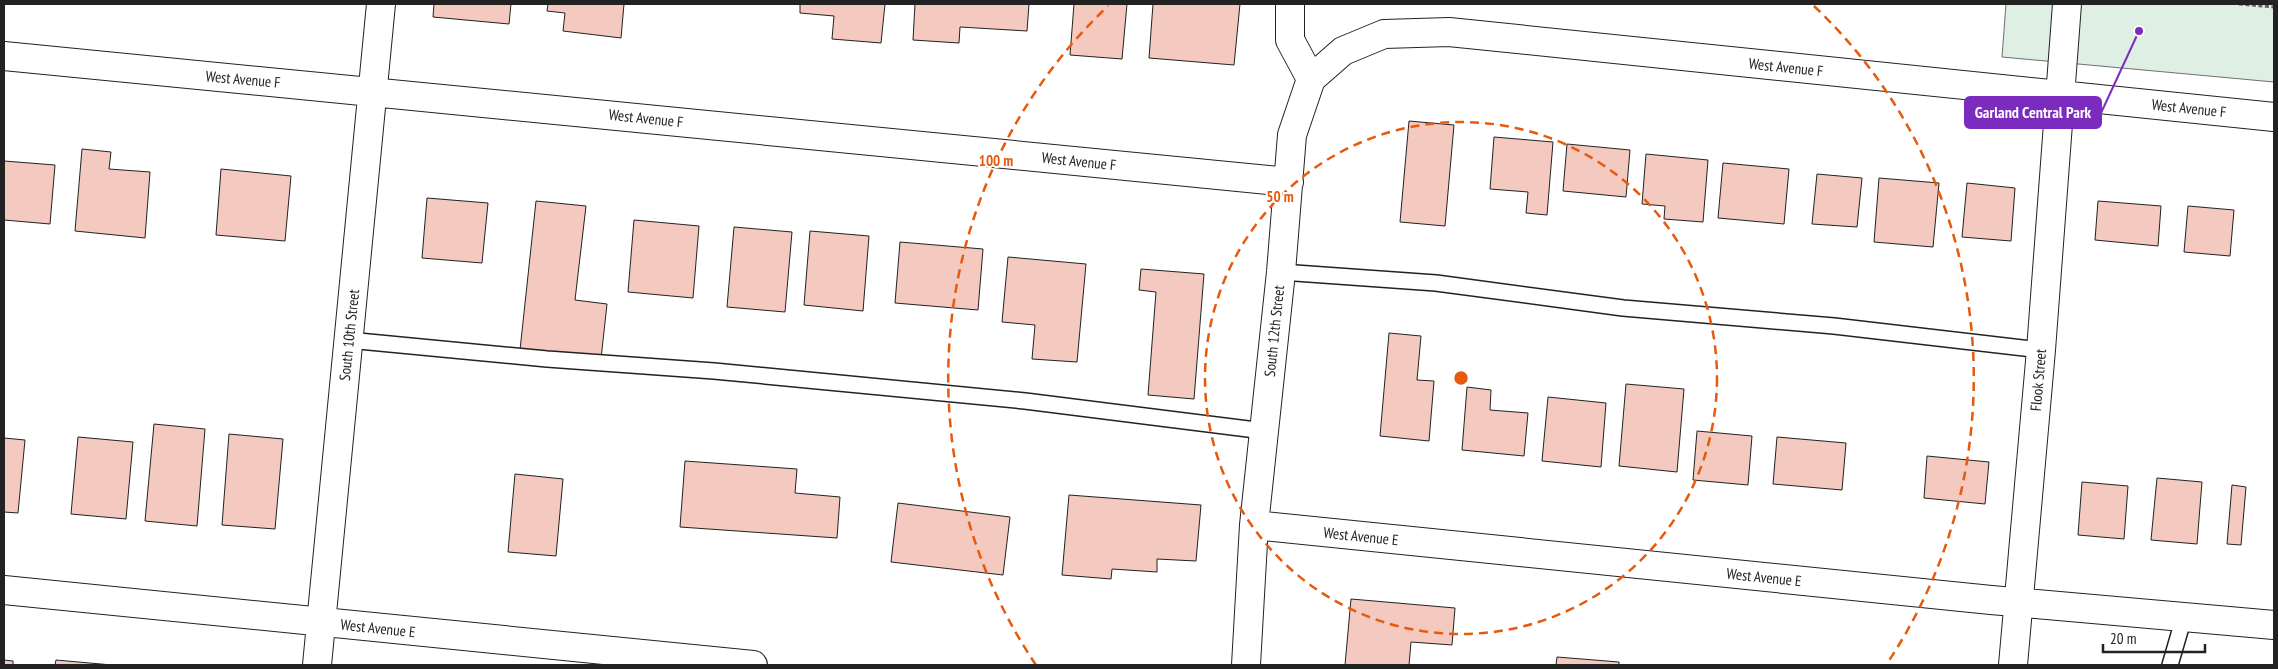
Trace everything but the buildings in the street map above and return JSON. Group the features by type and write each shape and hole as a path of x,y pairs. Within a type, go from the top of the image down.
{"street":[{"name":"South 10th Street","path":"317,665 381,4"},
{"path":"1290,4 1290,40 1311,79"},
{"name":"Flook Street","path":"2013,665 2041,350 2067,4"},
{"name":"West Avenue F","path":"1311,79 1343,51 1384,34 1448,32 2274,117"},
{"name":"West Avenue F","path":"4,56 1289,182"},
{"name":"South 12th Street","path":"1246,665 1254,525 1281,272 1292,135 1311,79"},
{"name":"West Avenue E","path":"1254,525 2020,602 2274,625"},
{"name":"West Avenue E","path":"4,590 753,665"}],"lane":[{"path":"1281,272 1436,283 1623,308 1834,326 2041,350"},
{"path":"348,340 547,359 714,371 1005,399 1264,431"},
{"path":"2170,665 2184,617"}],"path":[{"path":"2239,4 2274,7"}],"green space":[{"path":"2006,4 2274,4 2274,82 2002,57"}],"place":[{"name":"Garland Central Park","path":"2139,31"}]}
